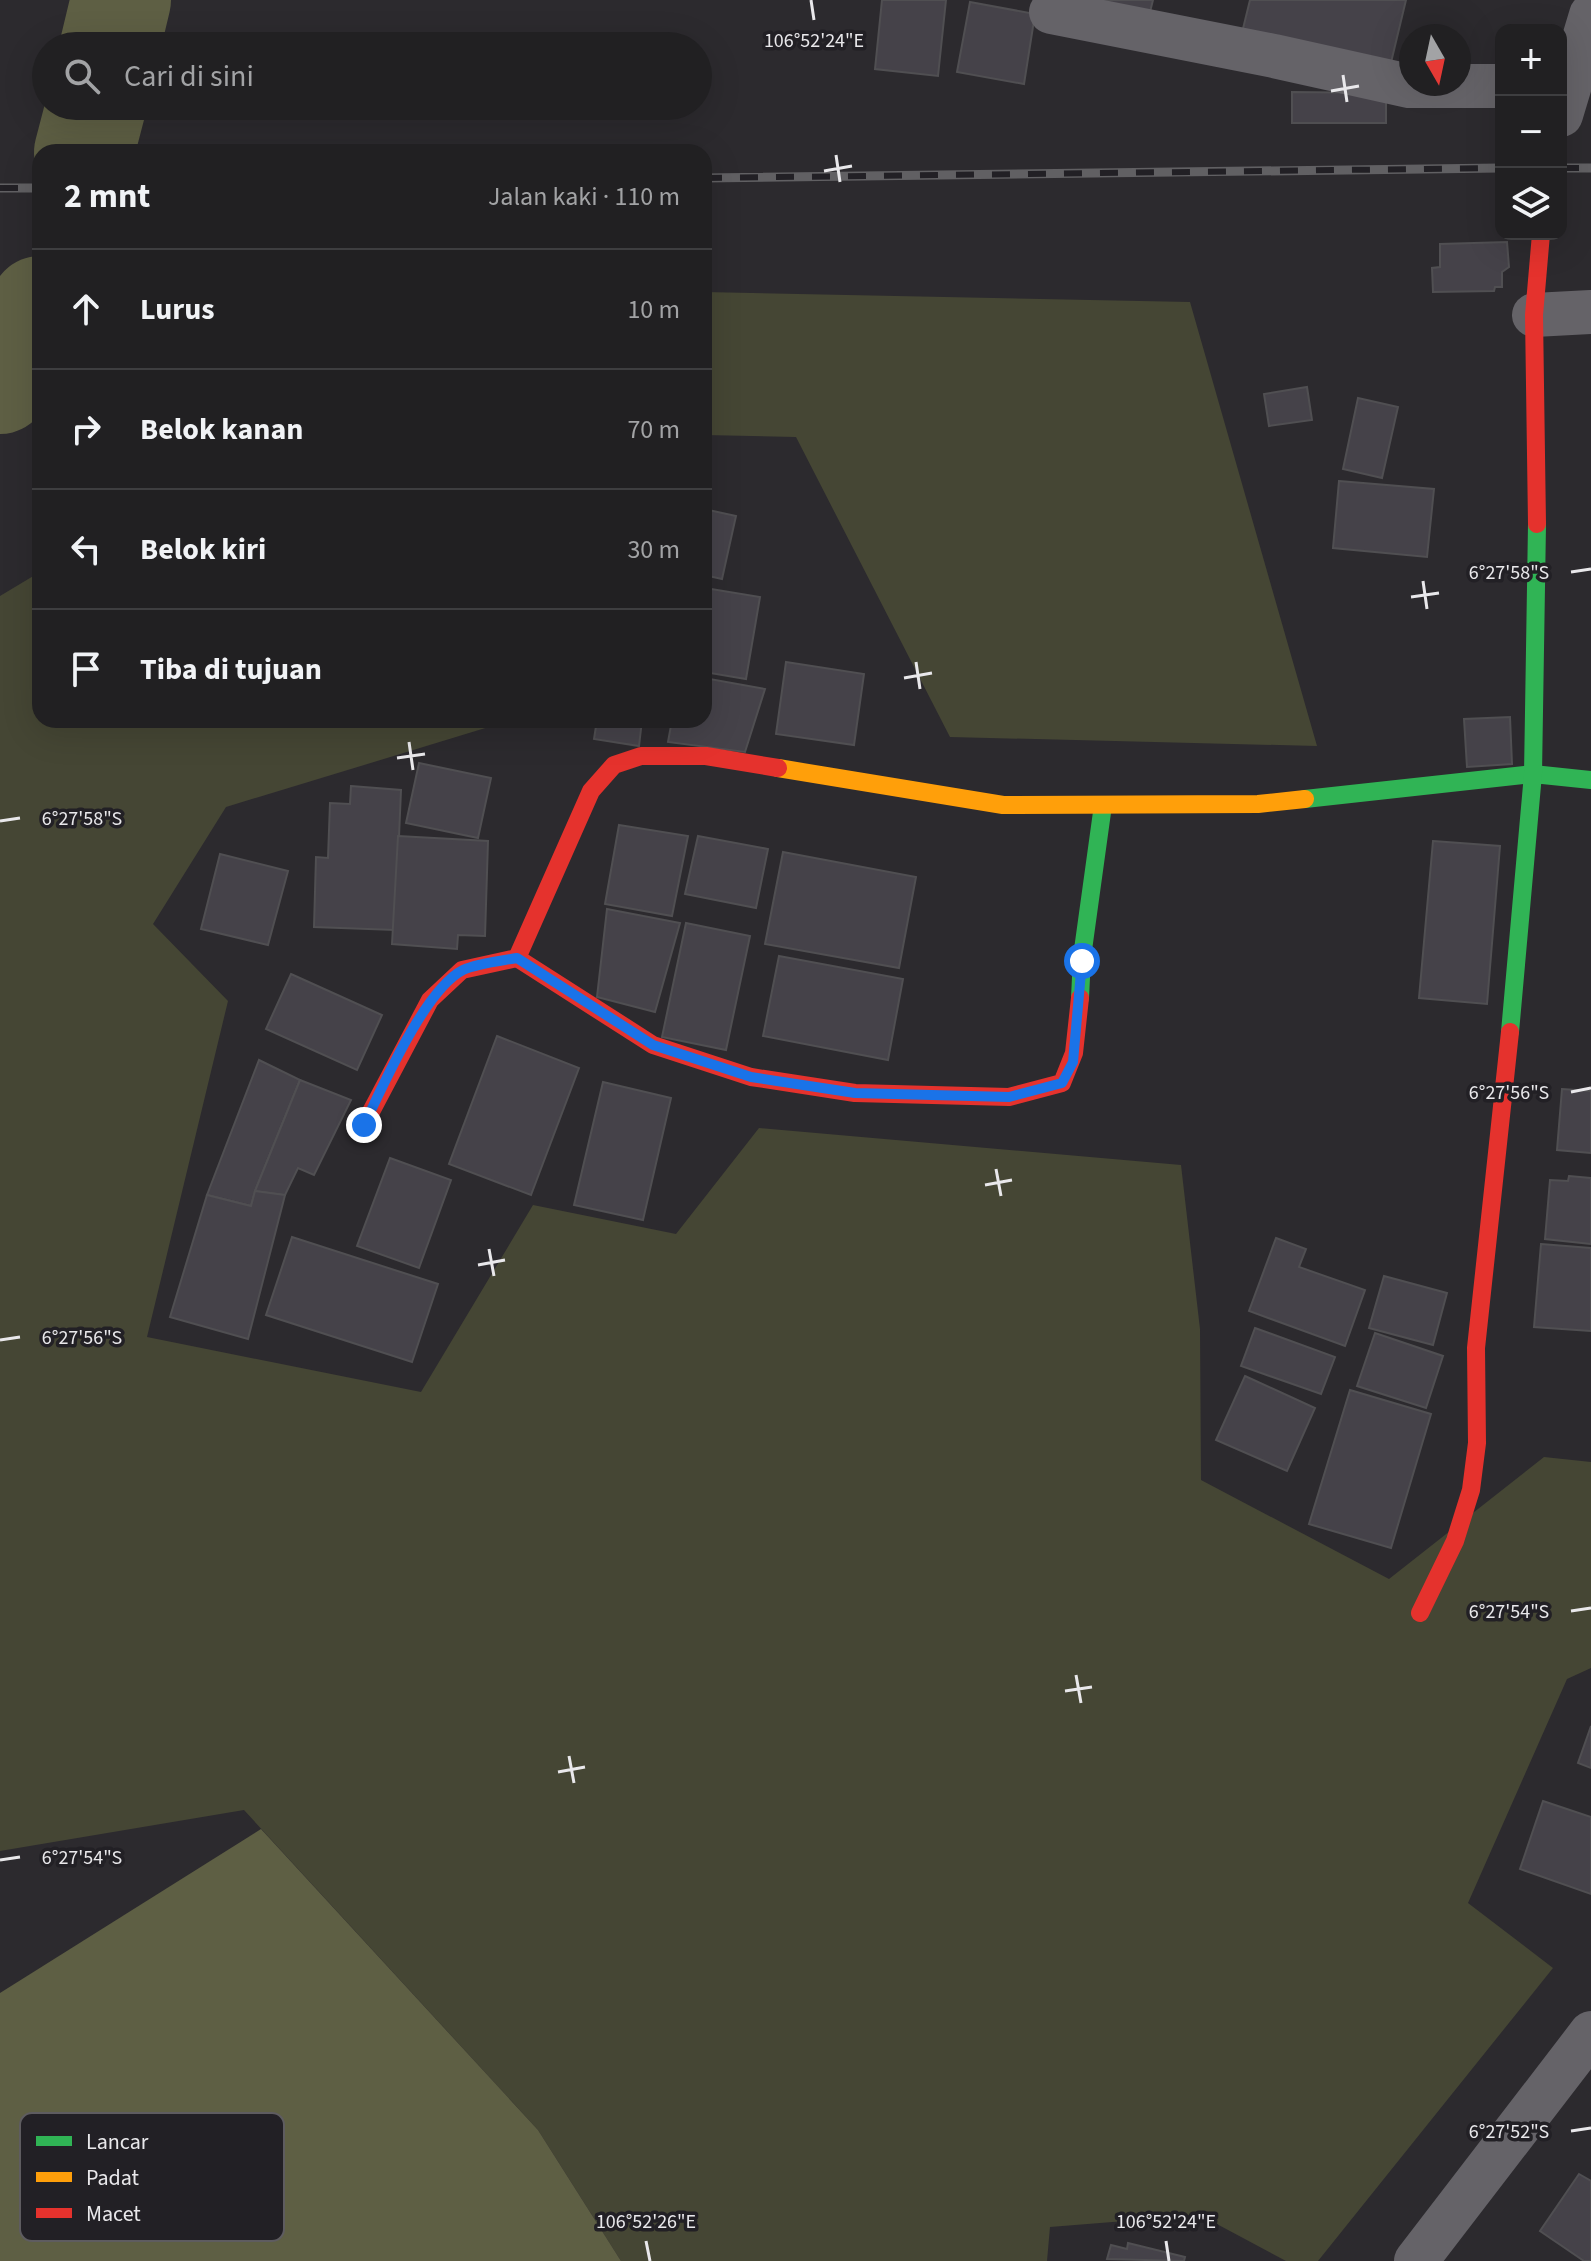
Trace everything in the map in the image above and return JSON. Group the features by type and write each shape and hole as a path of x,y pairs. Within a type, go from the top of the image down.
{"street":[{"path":"1051,12 1409,86 1495,86"},
{"path":"1571,93 1591,15"},
{"path":"1420,1613 1455,1541 1471,1490 1477,1443 1476,1348 1509,1046 1533,774 1538,558 1534,315 1540,240"},
{"path":"1534,315 1591,312"},
{"path":"517,958 591,791 614,765 641,756 706,756 1003,805 1258,804 1533,774 1591,780"},
{"path":"364,1125 430,1000 462,970 517,958 653,1045 751,1077 855,1093 1009,1097 1062,1083 1073,1062 1082,961 1103,805"},
{"path":"1416,2261 1591,2033"}],"shaded area":[{"path":"712,292 1190,302 1317,746 950,737 796,437 712,435"},
{"path":"32,577 32,728 486,728 226,807 153,924 228,1001 147,1337 421,1392 533,1205 676,1234 759,1128 1181,1165 1200,1329 1201,1480 1389,1579 1544,1457 1591,1462 1591,1668 1567,1679 1468,1903 1553,1968 1318,2261 1286,2261 1200,2215 1050,2227 1047,2261 621,2261 538,2130 244,1810 0,1851 0,596"},
{"path":"261,1829 538,2130 621,2261 0,2261 0,1993"}],"building":[{"path":"882,0 946,0 938,76 875,69"},
{"path":"1088,0 1153,0 1147,24"},
{"path":"1250,0 1406,0 1388,75 1240,41"},
{"path":"970,2 1035,14 1024,84 957,72"},
{"path":"1292,92 1386,93 1386,123 1292,123"},
{"path":"1507,242 1509,267 1502,272 1502,287 1495,287 1494,291 1433,292 1432,268 1440,267 1440,244"},
{"path":"1307,387 1312,420 1269,426 1264,394"},
{"path":"1358,398 1398,407 1382,478 1343,469"},
{"path":"1339,481 1434,489 1427,557 1333,548"},
{"path":"712,511 736,516 722,579 712,577"},
{"path":"712,589 760,597 746,679 712,673"},
{"path":"786,662 864,674 854,745 776,734"},
{"path":"712,679 765,689 745,752 668,742 671,728 712,728"},
{"path":"1510,717 1512,764 1467,767 1464,719"},
{"path":"596,728 641,728 639,746 594,739"},
{"path":"419,763 491,778 478,838 406,823"},
{"path":"351,786 401,790 395,930 314,927 316,857 328,858 330,803 350,804"},
{"path":"619,825 688,836 672,916 605,904"},
{"path":"398,836 488,841 485,936 458,935 457,949 392,944"},
{"path":"698,836 768,849 756,908 685,894"},
{"path":"1433,841 1500,846 1487,1004 1419,998"},
{"path":"783,852 916,877 899,968 765,944"},
{"path":"220,854 288,871 268,945 201,929"},
{"path":"607,909 680,923 655,1012 597,997"},
{"path":"686,923 750,936 726,1050 662,1037"},
{"path":"779,956 903,979 888,1060 763,1036"},
{"path":"291,974 382,1015 357,1070 266,1029"},
{"path":"497,1036 579,1068 531,1195 449,1164"},
{"path":"259,1060 300,1080 251,1206 207,1195"},
{"path":"300,1080 351,1100 314,1175 298,1168 285,1195 255,1191"},
{"path":"603,1082 671,1098 643,1220 574,1205"},
{"path":"1562,1089 1591,1091 1591,1153 1557,1150"},
{"path":"390,1158 451,1180 419,1268 357,1246"},
{"path":"1569,1176 1591,1178 1591,1244 1545,1239 1550,1180 1568,1181"},
{"path":"255,1191 285,1195 248,1339 170,1317 207,1195 251,1206"},
{"path":"292,1237 438,1284 412,1362 266,1315"},
{"path":"1276,1238 1306,1249 1299,1267 1365,1290 1345,1346 1249,1311"},
{"path":"1541,1244 1591,1248 1591,1331 1534,1327"},
{"path":"1384,1276 1447,1293 1433,1345 1369,1328"},
{"path":"1255,1328 1335,1357 1321,1394 1241,1366"},
{"path":"1375,1333 1443,1356 1426,1408 1357,1386"},
{"path":"1245,1376 1315,1408 1287,1471 1216,1440"},
{"path":"1350,1390 1431,1414 1391,1548 1309,1524"},
{"path":"1591,1726 1591,1768 1578,1763"},
{"path":"1543,1801 1591,1817 1591,1894 1520,1869"},
{"path":"1579,2174 1591,2181 1591,2261 1584,2261 1540,2231"},
{"path":"1128,2243 1185,2257 1184,2261 1107,2259 1111,2245 1127,2249"}],"waterway":[{"path":"113,32 121,0"},
{"path":"86,144 92,120"},
{"path":"0,384 32,329"}],"railway":[{"path":"712,178 1495,168"},
{"path":"1567,168 1591,168"},
{"path":"0,188 32,188"}],"traffic: fast":[{"path":"1510,1032 1533,774 1537,524"},
{"path":"1305,799 1533,774 1591,780"},
{"path":"1080,998 1082,957 1103,805"}],"traffic: slow":[{"path":"778,768 1003,805 1258,804 1305,799"}],"traffic: jam":[{"path":"1537,524 1534,315 1540,240"},
{"path":"364,1125 430,1000 462,970 517,958 591,791 614,765 641,756 706,756 778,768"},
{"path":"517,958 653,1045 751,1077 855,1093 1009,1097 1062,1083 1074,1053 1080,998"},
{"path":"1420,1613 1455,1541 1471,1490 1477,1443 1476,1348 1510,1032"}],"route":[{"path":"364,1125 430,1000 462,970 492,963 517,958 653,1045 751,1077 855,1093 1009,1097 1062,1083 1073,1062 1082,961"}]}
